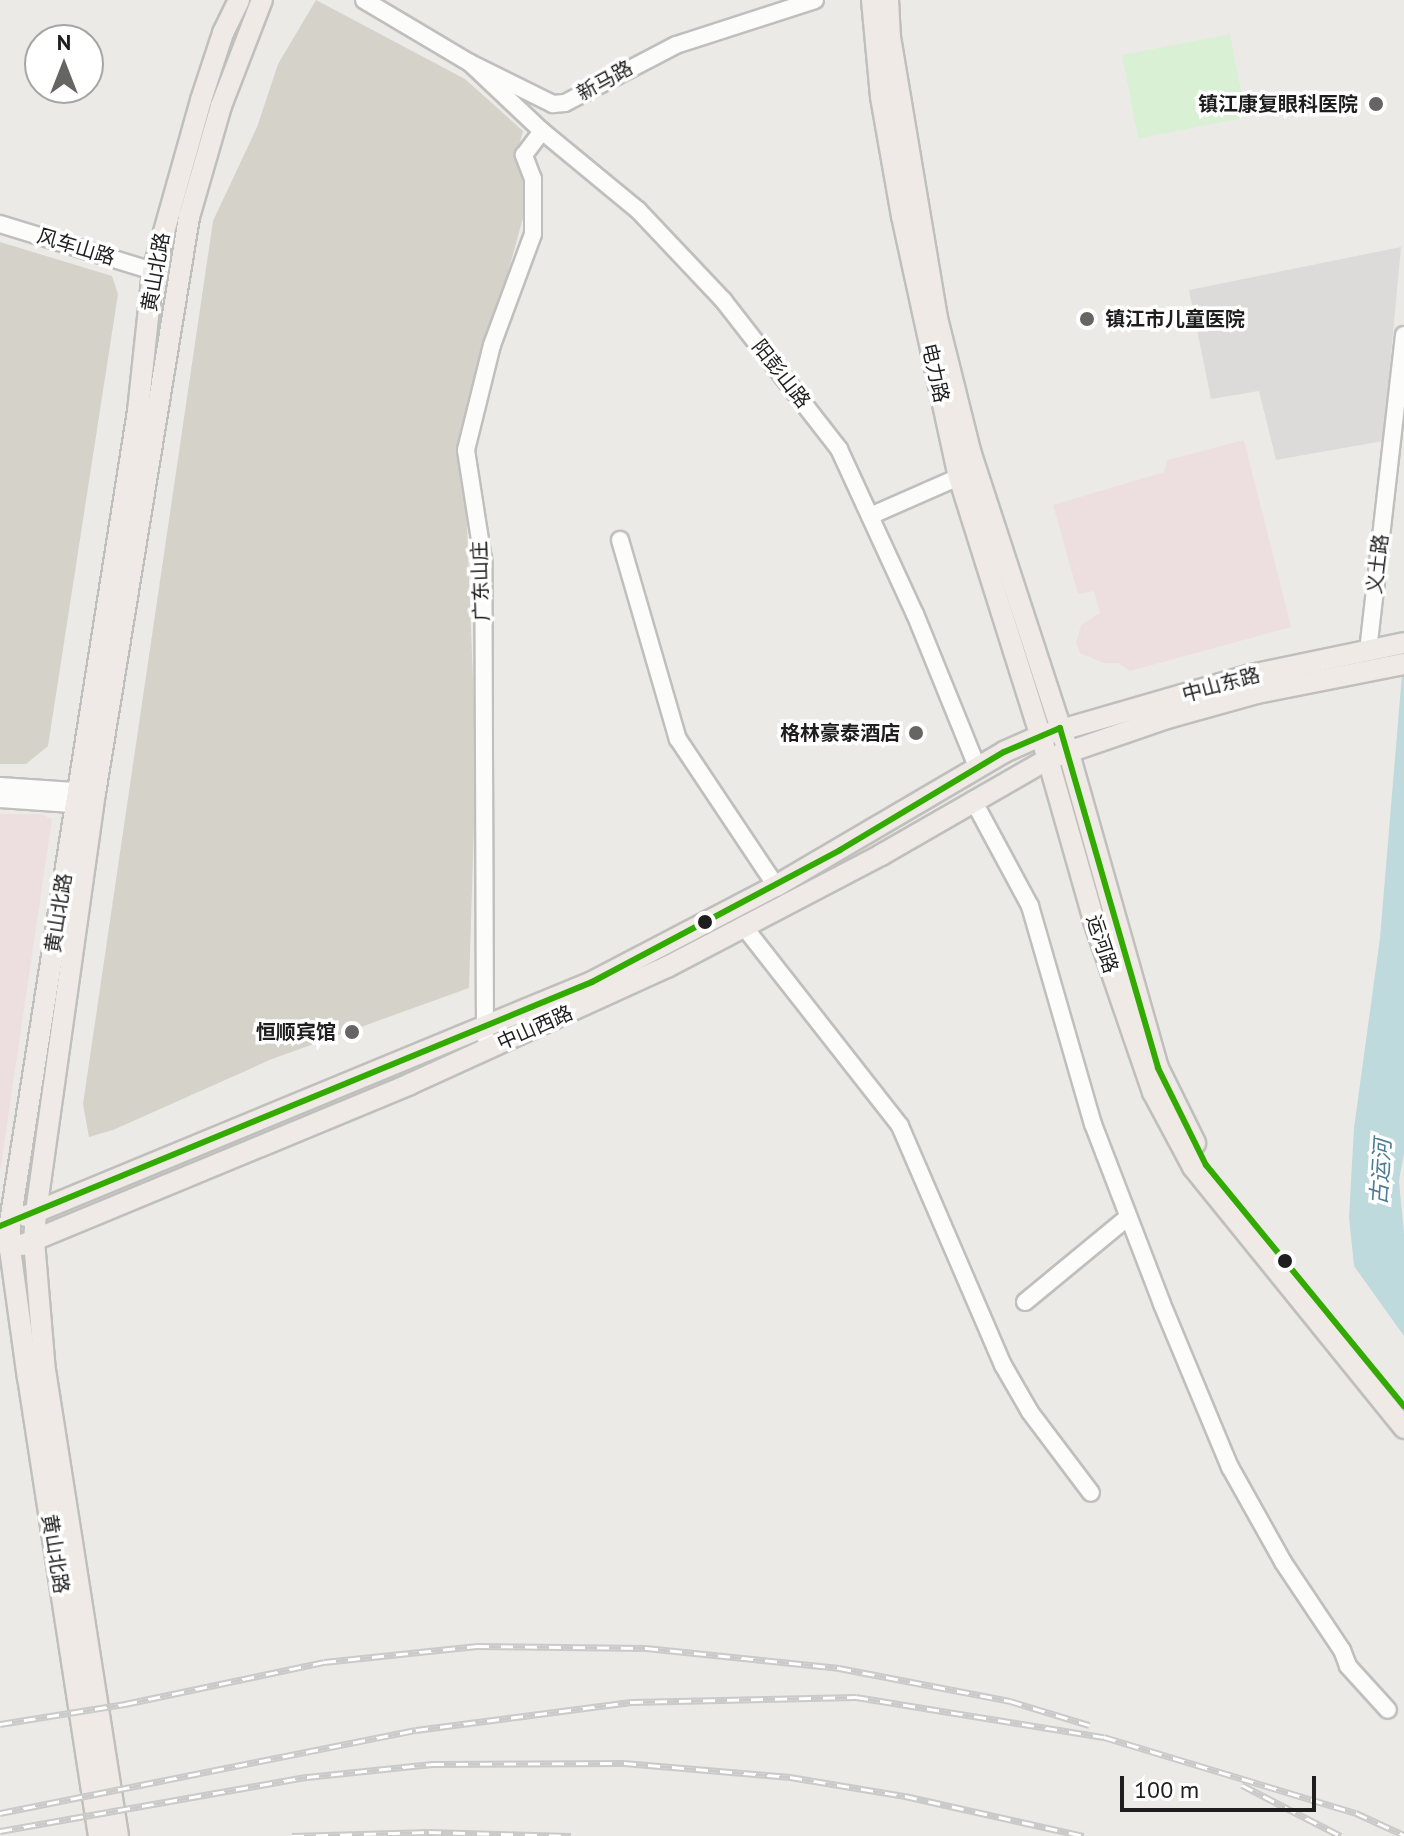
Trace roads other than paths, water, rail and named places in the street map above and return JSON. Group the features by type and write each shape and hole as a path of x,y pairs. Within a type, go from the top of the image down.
{"main road":[{"name":"黄山北路","path":"118,1836 45,1372 34,1241 85,798 138,411 153,271 201,100 223,33 239,0"},
{"name":"黄山北路","path":"99,1836 5,1252 5,1224 189,217 221,106 262,0"},
{"name":"电力路","path":"872,0 881,97 902,216 959,477 1040,736"},
{"name":"电力路","path":"888,0 890,37 937,318 975,467 1068,750"},
{"name":"中山东路","path":"1040,736 1251,675 1396,645"},
{"name":"中山东路","path":"1048,759 1068,750 1257,693 1404,664"},
{"name":"中山西路","path":"5,1224 592,982 776,886 977,767 1040,736"},
{"name":"运河路","path":"1040,736 1094,921 1159,1104 1193,1167 1404,1428"},
{"name":"运河路","path":"1068,750 1158,1068 1206,1165 1404,1406"},
{"name":"中山西路","path":"5,1252 487,1050 745,928 881,855 1048,759"}],"street":[{"name":"新马路","path":"364,0 470,63 553,104 565,103 676,45 815,0"},
{"name":"阳彭山路","path":"470,63 542,131 638,210 723,300 839,449 915,614 977,767"},
{"name":"广东山庄","path":"487,1050 484,1026 483,559 466,450 492,345 533,234 533,179 524,155 542,131"},
{"name":"风车山路","path":"0,224 153,271"},
{"name":"义土路","path":"1368,651 1404,335"},
{"path":"870,516 959,477"},
{"path":"620,540 678,739 776,886"},
{"path":"0,786 85,798"},
{"path":"0,799 85,798"},
{"path":"973,800 1030,906 1093,1124 1230,1467 1283,1562 1342,1650 1348,1666 1388,1710"},
{"path":"745,928 900,1126 1003,1365 1030,1412 1091,1493"},
{"path":"1025,1302 1128,1217"}],"water":[{"name":"古运河","path":"1404,650 1404,1153 1399,1181 1404,1234 1404,1336 1354,1266 1349,1217 1354,1128 1380,938"}],"railway":[{"path":"0,1724 125,1704 324,1662 477,1646 646,1648 839,1668 1010,1701 1089,1725"},
{"path":"0,1813 416,1730 631,1702 856,1697 1104,1737 1356,1813 1404,1835"},
{"path":"0,1831 307,1777 432,1764 624,1763 790,1777 905,1796 1084,1836"},
{"path":"1242,1785 1341,1836"},
{"path":"292,1836 429,1832 571,1836"}],"place":[{"name":"镇江康复眼科医院","path":"1376,104"},
{"name":"镇江市儿童医院","path":"1087,319"},
{"name":"格林豪泰酒店","path":"916,733"},
{"name":"恒顺宾馆","path":"352,1032"}]}
